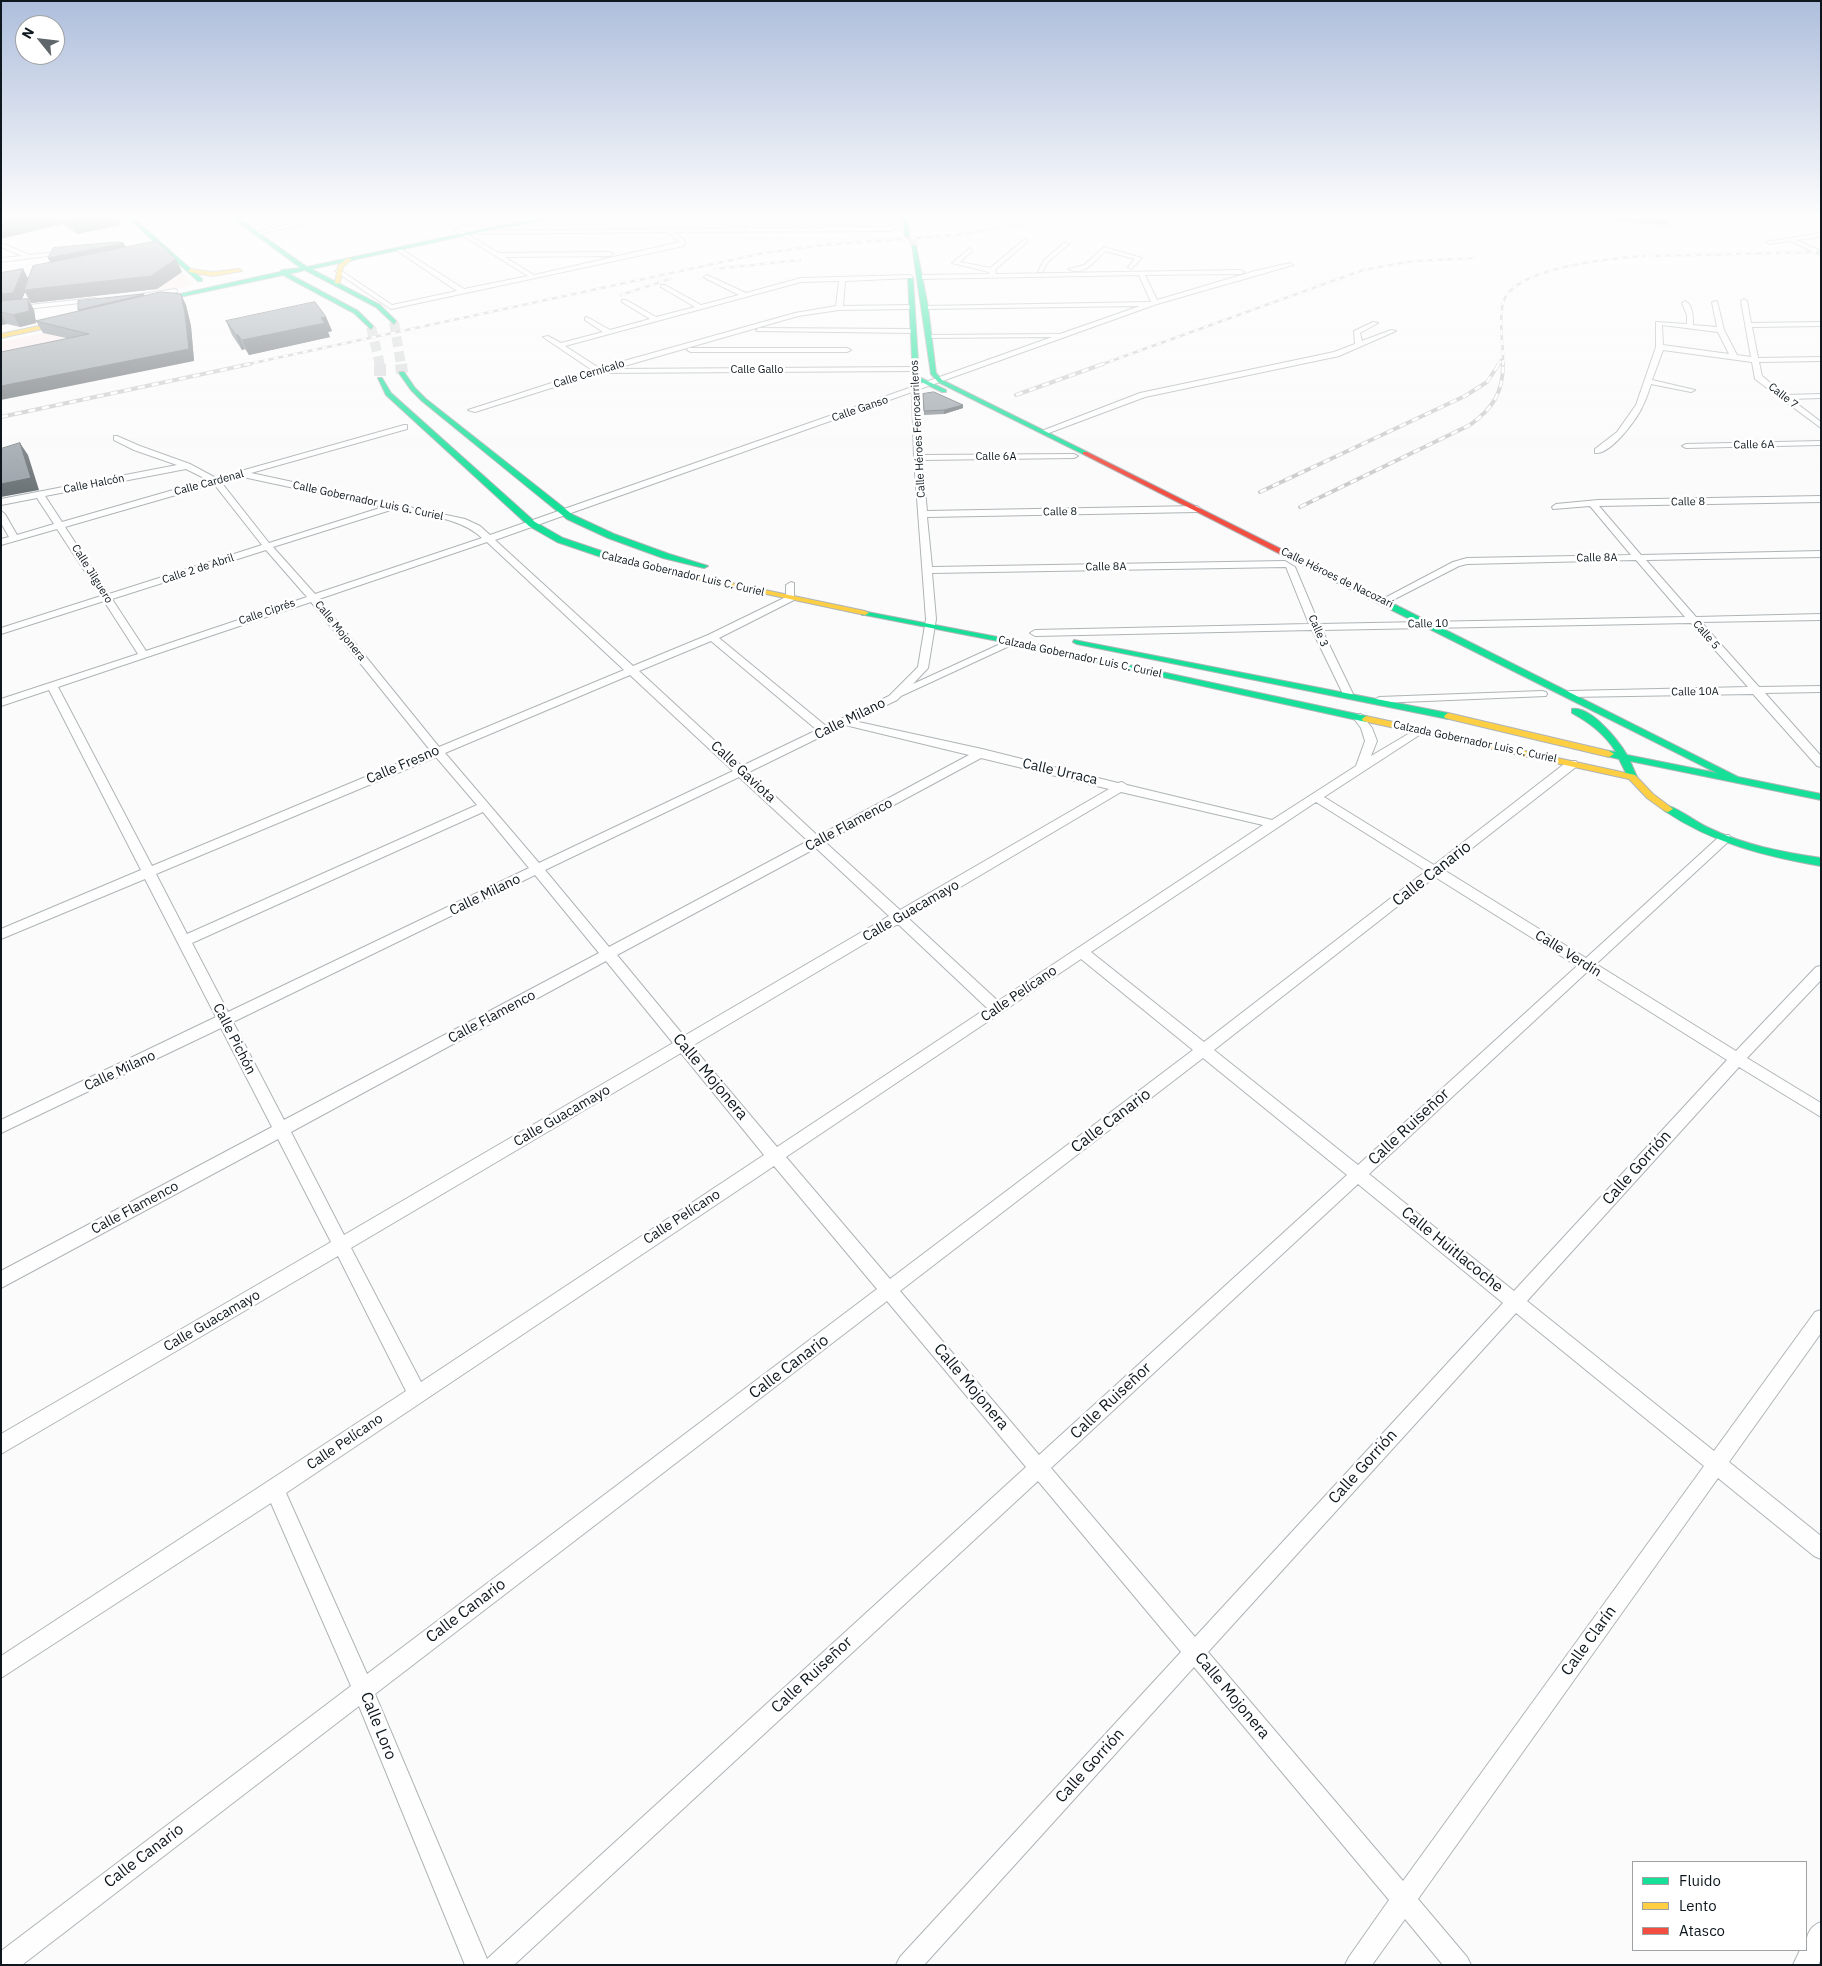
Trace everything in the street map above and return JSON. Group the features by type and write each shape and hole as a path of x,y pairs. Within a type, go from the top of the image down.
{"main road":[{"path":"1,329 93,308"},
{"path":"348,308 356,312 371,327"},
{"path":"380,308 394,322"},
{"name":"Calle Héroes Ferrocarrileros","path":"912,308 916,373"},
{"name":"Calle Héroes Ferrocarrileros","path":"926,308 935,382"},
{"path":"1,336 81,318"},
{"name":"Calle Héroes de Nacozari","path":"916,373 1043,432 1430,624 1733,778"},
{"name":"Calzada Gobernador Luis C. Curiel","path":"402,374 424,400 563,512 619,539 666,556 719,569"},
{"name":"Calzada Gobernador Luis C. Curiel","path":"380,379 382,387 388,394 532,524 566,543 619,561 929,627 1013,642 1632,777"},
{"name":"Calle Héroes de Nacozari","path":"935,382 1178,510 1604,727 1615,739 1632,777"},
{"name":"Calzada Gobernador Luis C. Curiel","path":"1030,632 1348,694 1623,757 1821,797"},
{"path":"1632,777 1653,800 1671,812 1725,838 1776,854 1821,862"}],"street":[{"path":"1,310 28,308"},
{"path":"635,308 656,320"},
{"path":"559,346 697,308"},
{"name":"Calle Cernícalo","path":"472,410 598,371 798,314 839,308 857,308"},
{"name":"Calle Ganso","path":"532,524 1144,308"},
{"path":"1687,308 1690,316 1690,327"},
{"path":"1716,308 1721,330 1734,357"},
{"name":"Calle 7","path":"1745,308 1758,377 1821,426"},
{"path":"587,319 608,332"},
{"path":"1359,345 1356,332 1375,323"},
{"path":"1598,452 1620,434 1640,405 1660,347 1658,324 1721,330"},
{"path":"1748,325 1821,324"},
{"path":"743,330 913,331"},
{"path":"1043,432 1143,395 1336,354 1393,331"},
{"path":"928,336 1069,335"},
{"path":"546,337 598,371"},
{"path":"1660,347 1755,360 1821,359"},
{"path":"673,350 847,350"},
{"name":"Calle Gallo","path":"598,371 916,373"},
{"name":"Calle Héroes Ferrocarrileros","path":"916,373 918,458 930,613"},
{"path":"1647,381 1691,390"},
{"path":"1783,397 1821,396"},
{"name":"Calle Cardenal","path":"1,542 404,427"},
{"path":"117,438 187,466"},
{"name":"Calle 6A","path":"1686,446 1821,443"},
{"name":"Calle 6A","path":"918,458 1074,456"},
{"name":"Calle Mojonera","path":"187,466 216,481 268,547 312,597 437,751 486,806 775,1156 1459,1965"},
{"name":"Calle Halcón","path":"1,502 187,466"},
{"name":"Calle Gobernador Luis G. Curiel","path":"244,474 472,524 486,538"},
{"name":"Calle Jilguero","path":"40,495 143,654"},
{"name":"Calle 8","path":"1556,507 1594,505 1598,503 1821,500"},
{"name":"Calle 5","path":"1594,505 1595,509 1821,763"},
{"name":"Calle 2 de Abril","path":"1,631 395,506"},
{"name":"Calle 8","path":"922,514 1197,509"},
{"path":"1,514 14,538"},
{"name":"Calle Ciprés","path":"1,703 532,524"},
{"name":"Calle Gaviota","path":"486,538 742,771 997,1008"},
{"name":"Calle 8A","path":"1384,602 1463,561 1821,554"},
{"name":"Calle 8A","path":"926,570 1288,565"},
{"name":"Calle 3","path":"1288,565 1348,694"},
{"path":"791,598 792,585"},
{"name":"Calle Fresno","path":"1,934 712,637 791,598"},
{"name":"Calle Milano","path":"1,1127 225,1021 893,698 923,668 930,613"},
{"name":"Calle 10","path":"1030,632 1821,616"},
{"path":"712,637 825,731"},
{"path":"893,698 1013,642"},
{"name":"Calle Pichón","path":"52,685 417,1393"},
{"name":"Calle 10A","path":"1569,694 1821,689"},
{"path":"1376,700 1542,694"},
{"path":"1357,716 1366,728 1371,741 1362,766"},
{"name":"Calle Urraca","path":"845,722 1122,786 1274,824"},
{"name":"Calle Pelícano","path":"1,1668 275,1489 1274,824 1420,730"},
{"name":"Calle Flamenco","path":"1,1280 982,753"},
{"name":"Calle Canario","path":"2,1965 1204,1050 1436,872 1572,764"},
{"name":"Calle Guacamayo","path":"1,1445 1122,786"},
{"name":"Calle Verdín","path":"1316,797 1821,1111"},
{"path":"184,941 486,806"},
{"name":"Calle Ruiseñor","path":"496,1965 1725,838"},
{"name":"Calle Huitlacoche","path":"1082,952 1821,1549"},
{"name":"Calle Gorrión","path":"908,1965 1737,1059 1821,971"},
{"name":"Calle Clarín","path":"1357,1965 1821,1318"},
{"name":"Calle Loro","path":"275,1489 363,1689 477,1965"},
{"path":"1805,1965 1821,1934"}],"shaded area":[{"path":"43,333 95,346 1,366 1,342"}],"building":[{"path":"1,308 29,308 29,311 13,315 1,312"},
{"path":"93,308 184,308 189,349 1,386 1,352 89,334 36,321"},
{"path":"288,308 319,308 326,317 321,318 325,323 242,340 226,321"},
{"path":"934,392 963,405 944,410 924,411 923,394"},
{"path":"20,443 31,478 1,484 1,449"}],"tunnel":[{"path":"394,322 401,365"},
{"path":"371,327 380,365"},
{"path":"401,364 402,373"},
{"path":"380,365 380,379"}],"railway":[{"path":"244,365 510,308"},
{"path":"1100,365 1259,308"},
{"path":"1300,507 1470,425 1478,419 1491,406 1499,392 1503,374 1501,326 1502,308"},
{"path":"1498,365 1501,360"},
{"path":"1,417 250,364"},
{"path":"1016,395 1103,364"},
{"path":"1260,492 1465,396 1487,382 1499,364"}],"traffic: fast":[{"path":"348,308 356,312 371,327"},
{"path":"380,308 394,322"},
{"path":"912,308 916,378 944,391"},
{"path":"925,308 933,373 940,381 1085,453"},
{"path":"402,373 413,389 424,400 570,517 611,536 666,556 704,566"},
{"path":"380,379 388,394 532,524 560,540 625,562"},
{"path":"1303,562 1733,777"},
{"path":"865,613 1013,642 1366,719"},
{"path":"1077,642 1448,716"},
{"path":"1575,711 1596,724 1611,738 1622,754 1632,777"},
{"path":"1609,754 1821,797"},
{"path":"1668,809 1703,830 1741,845 1821,862"}],"traffic: slow":[{"path":"1,336 67,322"},
{"path":"625,562 865,613"},
{"path":"1448,716 1609,754"},
{"path":"1366,719 1632,777 1650,796 1668,809"}],"traffic: jam":[{"path":"1085,453 1303,562"}]}
